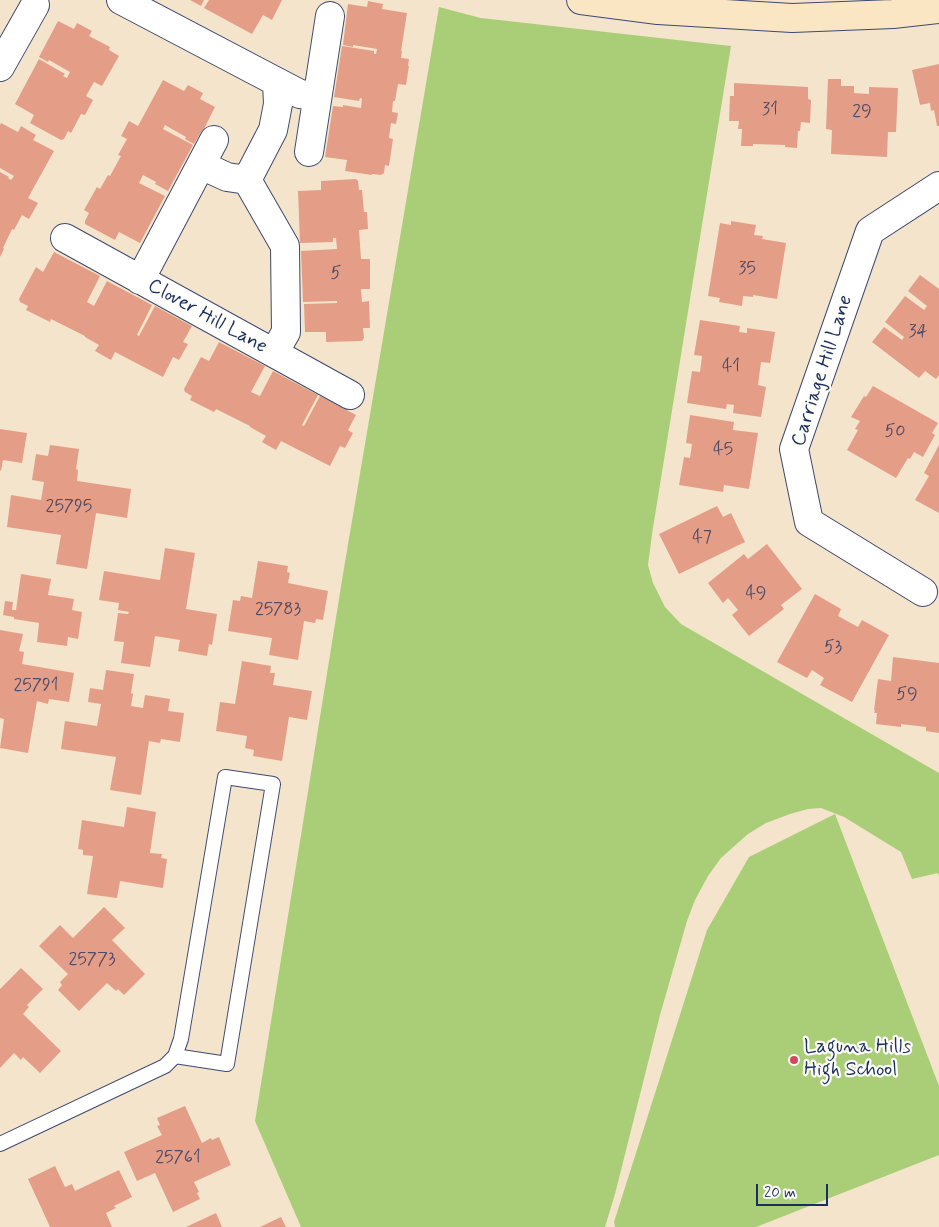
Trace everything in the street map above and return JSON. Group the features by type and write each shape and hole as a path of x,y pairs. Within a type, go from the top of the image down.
{"street":[{"path":"121,0 300,94 317,96"},
{"path":"581,0 658,10 792,18 893,14 939,8"},
{"path":"0,67 8,31 35,4"},
{"path":"309,152 330,16"},
{"path":"201,165 227,177 247,180 273,130 278,104 276,82"},
{"name":"Clover Hill Lane","path":"140,280 214,140"},
{"name":"Clover Hill Lane","path":"247,180 285,246 286,332 274,354"},
{"name":"Carriage Hill Lane","path":"923,592 809,522 794,450 870,231 939,186"},
{"name":"Clover Hill Lane","path":"64,238 350,395"}],"lane":[{"path":"0,1144 165,1066 175,1056 181,1039 225,777 273,784 227,1064 175,1056"}],"green space":[{"path":"439,7 481,18 731,46 652,534 648,565 653,583 665,607 681,624 939,773 939,876 938,873 912,879 901,852 844,817 821,808 808,809 766,823 748,834 721,858 708,876 695,900 687,921 660,1015 605,1227 301,1227 255,1121 343,574"},
{"name":"Laguna Hills High School","path":"835,814 939,1086 939,1155 756,1227 615,1227 614,1222 707,930 749,857"}],"building":[{"path":"190,0 204,0 201,6"},
{"path":"209,0 282,0 272,20 263,15 252,34 204,8"},
{"path":"368,1 383,4 382,9 407,13 401,51 401,58 409,59 406,85 398,84 395,101 393,101 392,112 398,113 396,124 391,123 389,138 393,139 389,166 385,165 384,173 381,175 345,171 347,160 325,157 333,106 343,107 343,105 361,108 362,99 360,98 359,101 334,97 342,46 374,51 374,54 376,54 377,49 343,45 348,4 367,7"},
{"path":"58,21 74,29 77,23 92,31 89,36 110,47 109,50 119,56 102,86 94,82 86,96 93,100 85,115 81,114 71,133 68,131 64,139 61,140 30,123 34,115 15,104 39,59 65,74 63,76 67,78 70,72 49,60 48,62 39,57"},
{"path":"939,64 939,126 937,126 934,110 931,111 930,103 920,105 912,70"},
{"path":"828,79 841,79 841,86 854,86 854,93 869,94 869,87 898,88 896,132 888,132 887,157 831,154 832,130 826,129"},
{"path":"163,80 184,91 188,85 203,93 200,99 215,107 194,144 165,125 163,129 193,145 168,191 143,175 139,183 165,196 140,243 119,232 115,240 85,224 89,213 84,210 97,187 100,189 121,156 118,155 127,139 121,136 129,121 138,126"},
{"path":"734,83 808,87 808,99 811,100 810,123 801,122 800,131 798,131 797,148 785,147 785,145 753,144 753,146 741,146 742,129 738,129 739,121 729,121 730,96 734,96"},
{"path":"1,123 18,132 21,126 36,135 33,140 54,151 28,198 38,203 29,219 22,215 14,230 12,229 0,257 0,172 11,180 14,176 0,168"},
{"path":"356,179 359,190 362,190 364,212 367,212 368,229 359,230 361,259 370,259 370,289 361,289 362,302 369,301 370,328 363,328 364,338 362,341 326,342 326,332 305,332 304,304 337,303 337,301 303,302 301,251 337,249 336,238 333,238 333,242 300,243 298,191 321,190 321,181"},
{"path":"731,221 756,225 754,235 763,236 762,239 786,243 777,299 753,295 753,297 743,296 742,306 719,302 720,298 708,296 720,223 731,225"},
{"path":"54,252 100,276 87,302 94,306 107,281 152,305 137,335 139,336 155,306 192,326 183,342 188,344 179,360 173,357 163,377 115,352 111,360 95,351 99,345 85,336 51,319 50,322 26,310 28,306 20,302 19,299 36,267 43,272"},
{"path":"920,275 939,289 939,375 936,379 925,371 919,378 872,342 884,327 902,340 904,337 885,322 905,296 924,310 927,306 908,291"},
{"path":"700,320 740,326 739,332 747,333 747,328 775,332 770,363 761,362 758,385 766,387 761,417 733,413 734,405 727,404 726,409 687,403 692,371 700,372 702,356 694,355"},
{"path":"219,342 265,366 251,392 260,396 273,371 318,395 302,425 304,426 320,396 356,415 348,430 353,433 345,448 340,446 330,466 281,441 276,450 262,442 266,436 250,426 216,409 214,412 190,400 192,396 185,392 184,389 201,357 209,361"},
{"path":"873,386 938,423 932,433 935,435 923,457 914,452 910,459 908,458 896,478 847,450 858,430 855,429 860,421 851,417 864,396 866,397"},
{"path":"690,415 734,422 733,430 758,433 749,489 724,485 723,492 679,485 684,457 690,458 692,444 686,443"},
{"path":"0,429 27,433 22,463 3,460 1,471 0,470"},
{"path":"50,445 79,449 76,469 78,470 77,481 131,489 127,518 96,513 87,569 56,564 61,535 7,527 11,495 41,500 44,482 32,480 36,454 48,456"},
{"path":"939,445 939,513 915,500 929,476 924,473"},
{"path":"717,506 723,517 731,513 745,542 679,574 659,534"},
{"path":"767,544 802,589 781,605 784,609 749,636 732,615 738,610 728,598 723,603 708,583 744,554 748,559"},
{"path":"165,548 195,553 186,609 217,614 212,645 209,644 207,656 178,651 180,640 155,636 150,667 121,663 124,642 114,641 118,613 128,614 129,612 118,610 119,603 99,600 104,571 160,580"},
{"path":"258,561 288,566 287,572 290,573 288,583 328,591 323,620 316,619 315,623 304,621 298,660 269,655 272,638 228,631 233,600 240,601 241,596 252,598"},
{"path":"21,574 51,579 48,595 74,599 72,610 82,612 78,639 68,637 67,646 37,642 39,623 14,619 14,617 3,615 5,601 13,602 12,610 16,610"},
{"path":"815,594 841,609 838,616 858,627 862,620 889,635 852,702 820,685 824,678 812,670 807,678 777,662"},
{"path":"0,630 23,634 19,651 24,652 22,664 74,673 69,702 49,699 48,704 37,701 28,753 0,748 4,719 0,718"},
{"path":"893,657 939,663 939,733 926,731 926,727 876,724 877,713 874,713 874,710 878,679 891,681"},
{"path":"242,661 271,666 270,673 275,673 273,685 312,691 307,720 289,717 282,761 253,756 254,750 245,748 247,736 216,731 220,702 235,704"},
{"path":"106,670 134,674 131,706 143,708 145,695 170,699 168,711 184,713 180,742 161,739 160,743 149,741 141,795 110,790 116,757 61,749 65,721 97,726 101,704 88,702 90,688 103,690"},
{"path":"127,807 156,812 150,853 162,854 161,858 167,859 163,888 120,881 117,898 87,894 93,856 83,855 83,850 78,849 82,820 124,827"},
{"path":"104,907 125,928 112,940 145,974 124,995 107,983 79,1011 58,990 62,985 60,982 68,974 39,946 60,925 73,938"},
{"path":"21,968 43,989 27,1005 29,1007 23,1014 61,1051 40,1073 23,1057 21,1060 14,1053 0,1068 0,989"},
{"path":"185,1106 202,1143 211,1138 212,1140 219,1137 231,1165 194,1182 200,1199 173,1212 155,1173 137,1181 124,1152 162,1135 157,1126 160,1125 157,1118"},
{"path":"55,1166 65,1187 72,1184 75,1191 119,1170 132,1197 114,1206 116,1208 106,1213 112,1227 50,1227 28,1179"},
{"path":"216,1213 222,1227 186,1227"},
{"path":"281,1217 286,1227 260,1227"}],"place":[{"name":"Laguna Hills High School","path":"794,1060"}]}
